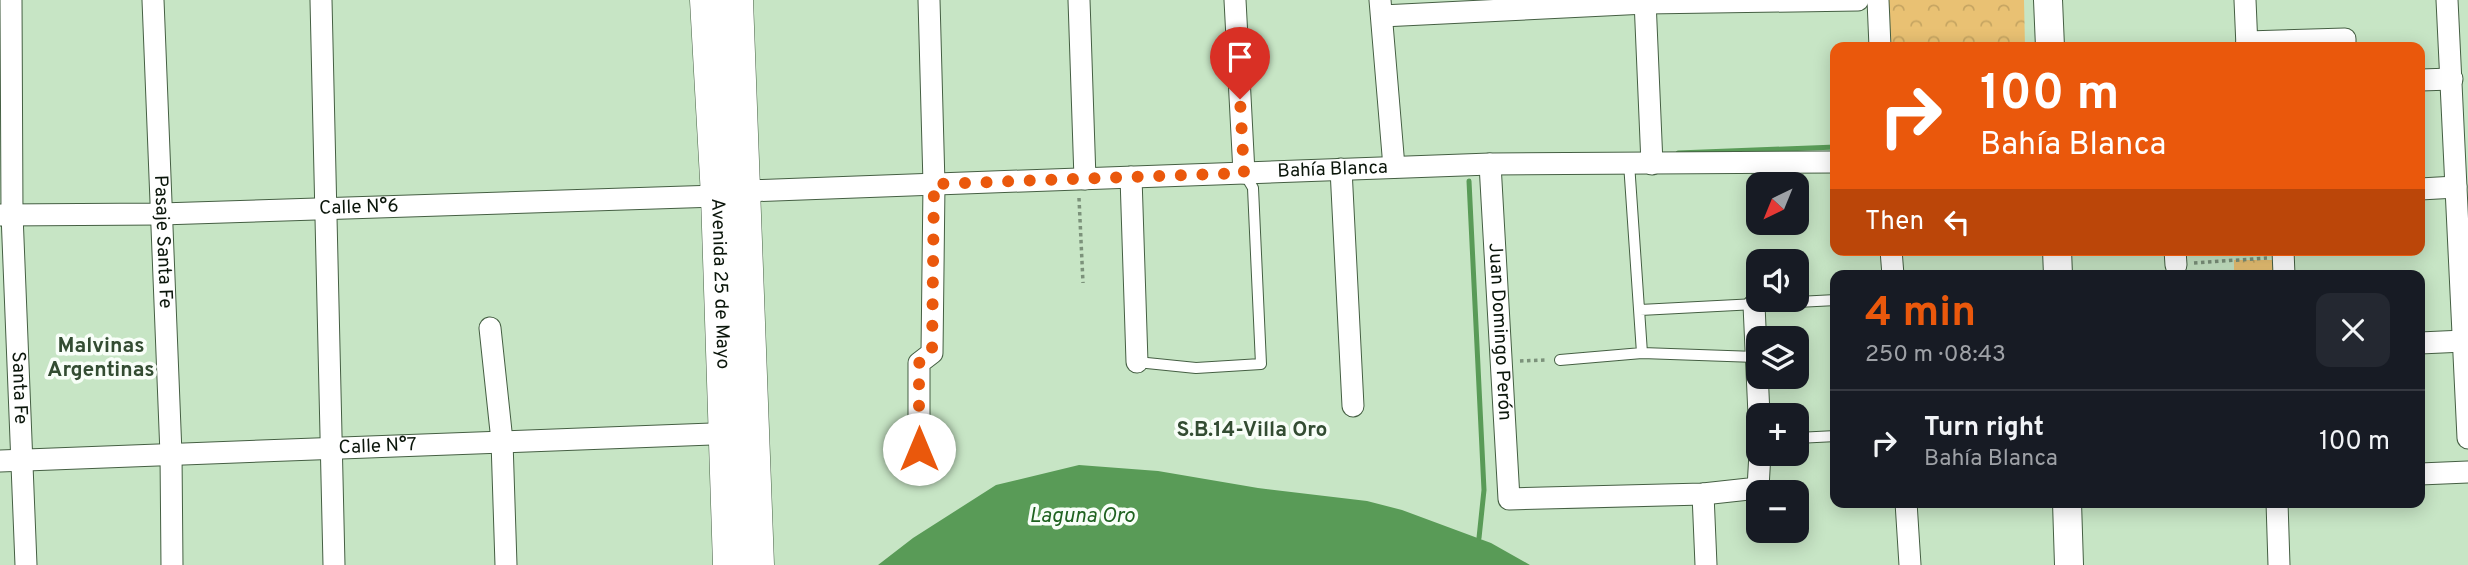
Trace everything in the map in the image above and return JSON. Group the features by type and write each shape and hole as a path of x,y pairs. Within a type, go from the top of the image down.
{"main road":[{"name":"Avenida 25 de Mayo","path":"706,0 731,193"},
{"name":"Avenida 25 de Mayo","path":"729,565 739,433 731,193 737,0"},
{"name":"Avenida 25 de Mayo","path":"739,433 758,565"}],"street":[{"name":"Santa Fe","path":"11,0 6,215 26,565"},
{"name":"Pasaje Santa Fe","path":"153,0 172,454 172,565"},
{"path":"321,0 334,565"},
{"path":"919,449 919,363 932,353 934,184 929,0"},
{"path":"1079,0 1085,179"},
{"path":"1235,0 1244,173"},
{"path":"1394,167 1381,8 1646,1 1858,0"},
{"path":"1878,0 1880,42"},
{"path":"2048,0 2050,42"},
{"path":"2245,0 2247,42"},
{"path":"2447,0 2452,79 2462,156 2456,187 2468,438"},
{"path":"1646,1 1652,164"},
{"path":"2296,42 2345,39 2345,42"},
{"path":"2425,80 2452,79"},
{"name":"Bahía Blanca","path":"731,193 1490,164 1830,162"},
{"name":"Juan Domingo Perón","path":"1490,164 1509,499 1703,494"},
{"path":"1340,169 1353,406"},
{"path":"1131,177 1137,362"},
{"path":"2425,189 2456,187"},
{"name":"Calle N°6","path":"6,215 161,214 731,193"},
{"path":"490,328 502,441 506,565"},
{"path":"2425,343 2463,341"},
{"name":"Calle N°7","path":"0,461 739,433"},
{"path":"1706,565 1703,494 1758,488 1759,466"},
{"path":"2425,474 2468,472"},
{"path":"1906,508 1910,565"},
{"path":"2067,508 2068,565"},
{"path":"2277,508 2279,565"}],"lane":[{"path":"1629,163 1642,354"},
{"path":"1137,362 1196,369 1261,364 1253,188 1244,173"},
{"path":"1809,302 1830,300"},
{"path":"1640,310 1746,305"},
{"path":"1560,360 1642,354 1746,356"},
{"path":"1809,437 1830,436"}],"path":[{"path":"1083,283 1079,193 1085,179"},
{"path":"2176,257 2283,261"},
{"path":"1500,361 1560,360"}],"green space":[{"path":"1888,0 2024,0 2025,42 1890,42"},
{"path":"2234,260 2279,260 2279,270 2234,270"}],"water":[{"name":"Laguna Oro","path":"1079,465 1158,471 1258,488 1367,501 1402,510 1491,543 1530,565 878,565 913,538 996,485"}],"waterway":[{"path":"1678,153 1830,147"},
{"path":"1469,181 1484,490 1479,538"}],"district":[{"name":"Malvinas Argentinas","path":"101,358"},
{"name":"S.B.14-Villa Oro","path":"1252,430"}],"route":[{"path":"919,449 919,363 932,353 934,184 1244,173 1240,99"}]}
